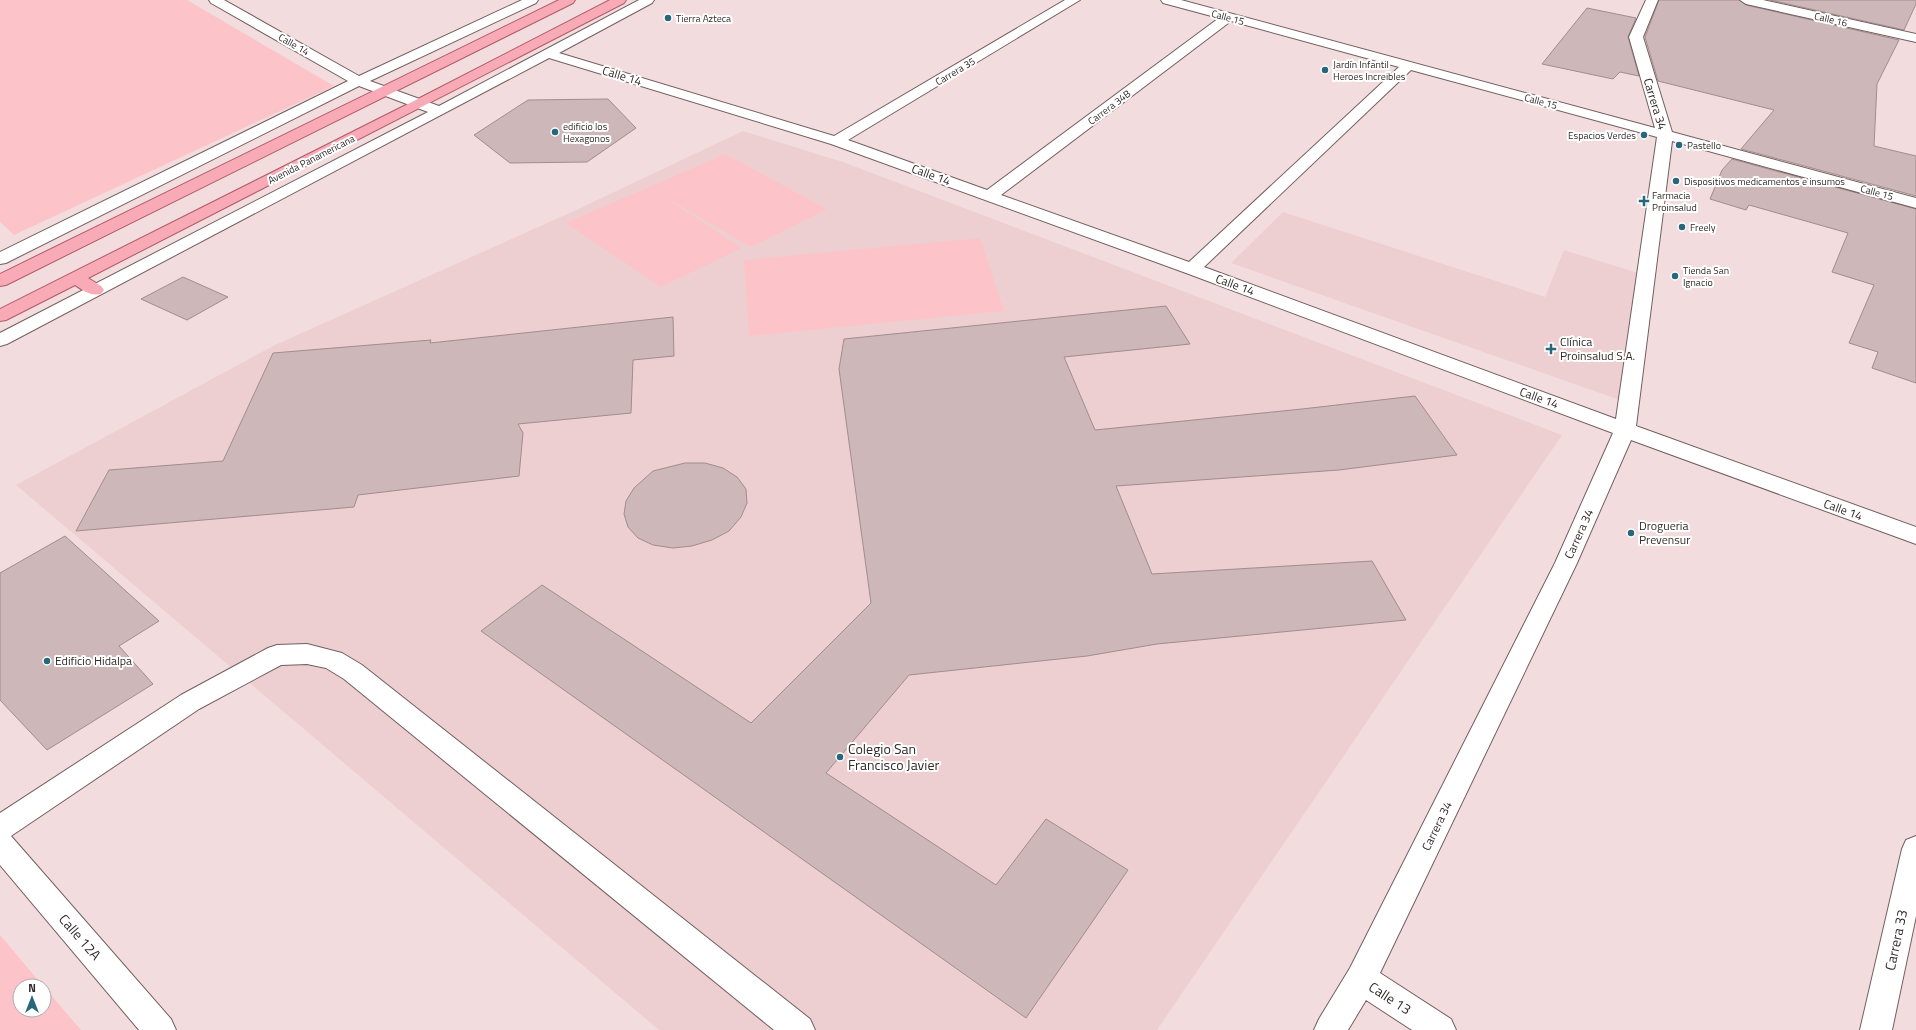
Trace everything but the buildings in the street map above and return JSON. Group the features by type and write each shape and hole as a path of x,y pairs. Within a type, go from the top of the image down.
{"main road":[{"path":"0,281 569,0"},
{"name":"Avenida Panamericana","path":"0,316 419,104 620,0"},
{"path":"76,278 95,290"}],"street":[{"name":"Calle 14","path":"216,0 359,81 384,92 440,111"},
{"path":"0,259 359,81 532,0"},
{"path":"0,340 440,111 648,0"},
{"name":"Carrera 35","path":"836,141 1074,0"},
{"name":"Calle 15","path":"1166,0 1916,203"},
{"name":"Carrera 34","path":"1330,1030 1361,980 1566,563 1625,430 1665,135 1636,37 1652,0"},
{"name":"Calle 16","path":"1746,0 1916,38"},
{"name":"Carrera 34B","path":"989,196 1228,17"},
{"name":"Calle 14","path":"548,54 836,141 1192,269 1625,430 1916,536"},
{"path":"1192,269 1409,65"},
{"path":"0,828 190,702 277,655 307,654 333,660 353,672 799,1030"},
{"name":"Calle 12A","path":"0,844 160,1030"},
{"name":"Carrera 33","path":"1876,1030 1916,849"},
{"name":"Calle 13","path":"1361,980 1440,1030"}],"shaded area":[{"path":"0,0 187,0 334,86 14,235 0,222"},
{"name":"Colegio San Francisco Javier","path":"743,131 843,162 1562,435 1157,1030 659,1030 16,485 275,345 574,211"},
{"path":"725,154 827,209 751,247 661,195 742,248 661,287 566,223"},
{"name":"Clínica Proinsalud S.A.","path":"1283,212 1545,297 1564,250 1638,273 1620,400 1231,263"},
{"path":"980,238 1004,311 749,336 744,260"},
{"path":"0,935 36,978 12,978 12,1018 52,1018 52,996 81,1030 0,1030"}],"place":[{"name":"Tierra Azteca","path":"668,18"},
{"name":"Jardín Infantil Heroes Increibles","path":"1325,70"},
{"name":"edificio los Hexagonos","path":"555,132"},
{"name":"Espacios Verdes","path":"1644,135"},
{"name":"Pastello","path":"1679,145"},
{"name":"Dispositivos medicamentos e insumos","path":"1676,181"},
{"name":"Farmacia Proinsalud","path":"1644,201"},
{"name":"Freely","path":"1682,227"},
{"name":"Tienda San Ignacio","path":"1675,276"},
{"name":"Clínica Proinsalud S.A.","path":"1551,349"},
{"name":"Drogueria Prevensur","path":"1631,533"},
{"name":"Edificio Hidalpa","path":"47,661"},
{"name":"Colegio San Francisco Javier","path":"840,757"}]}
